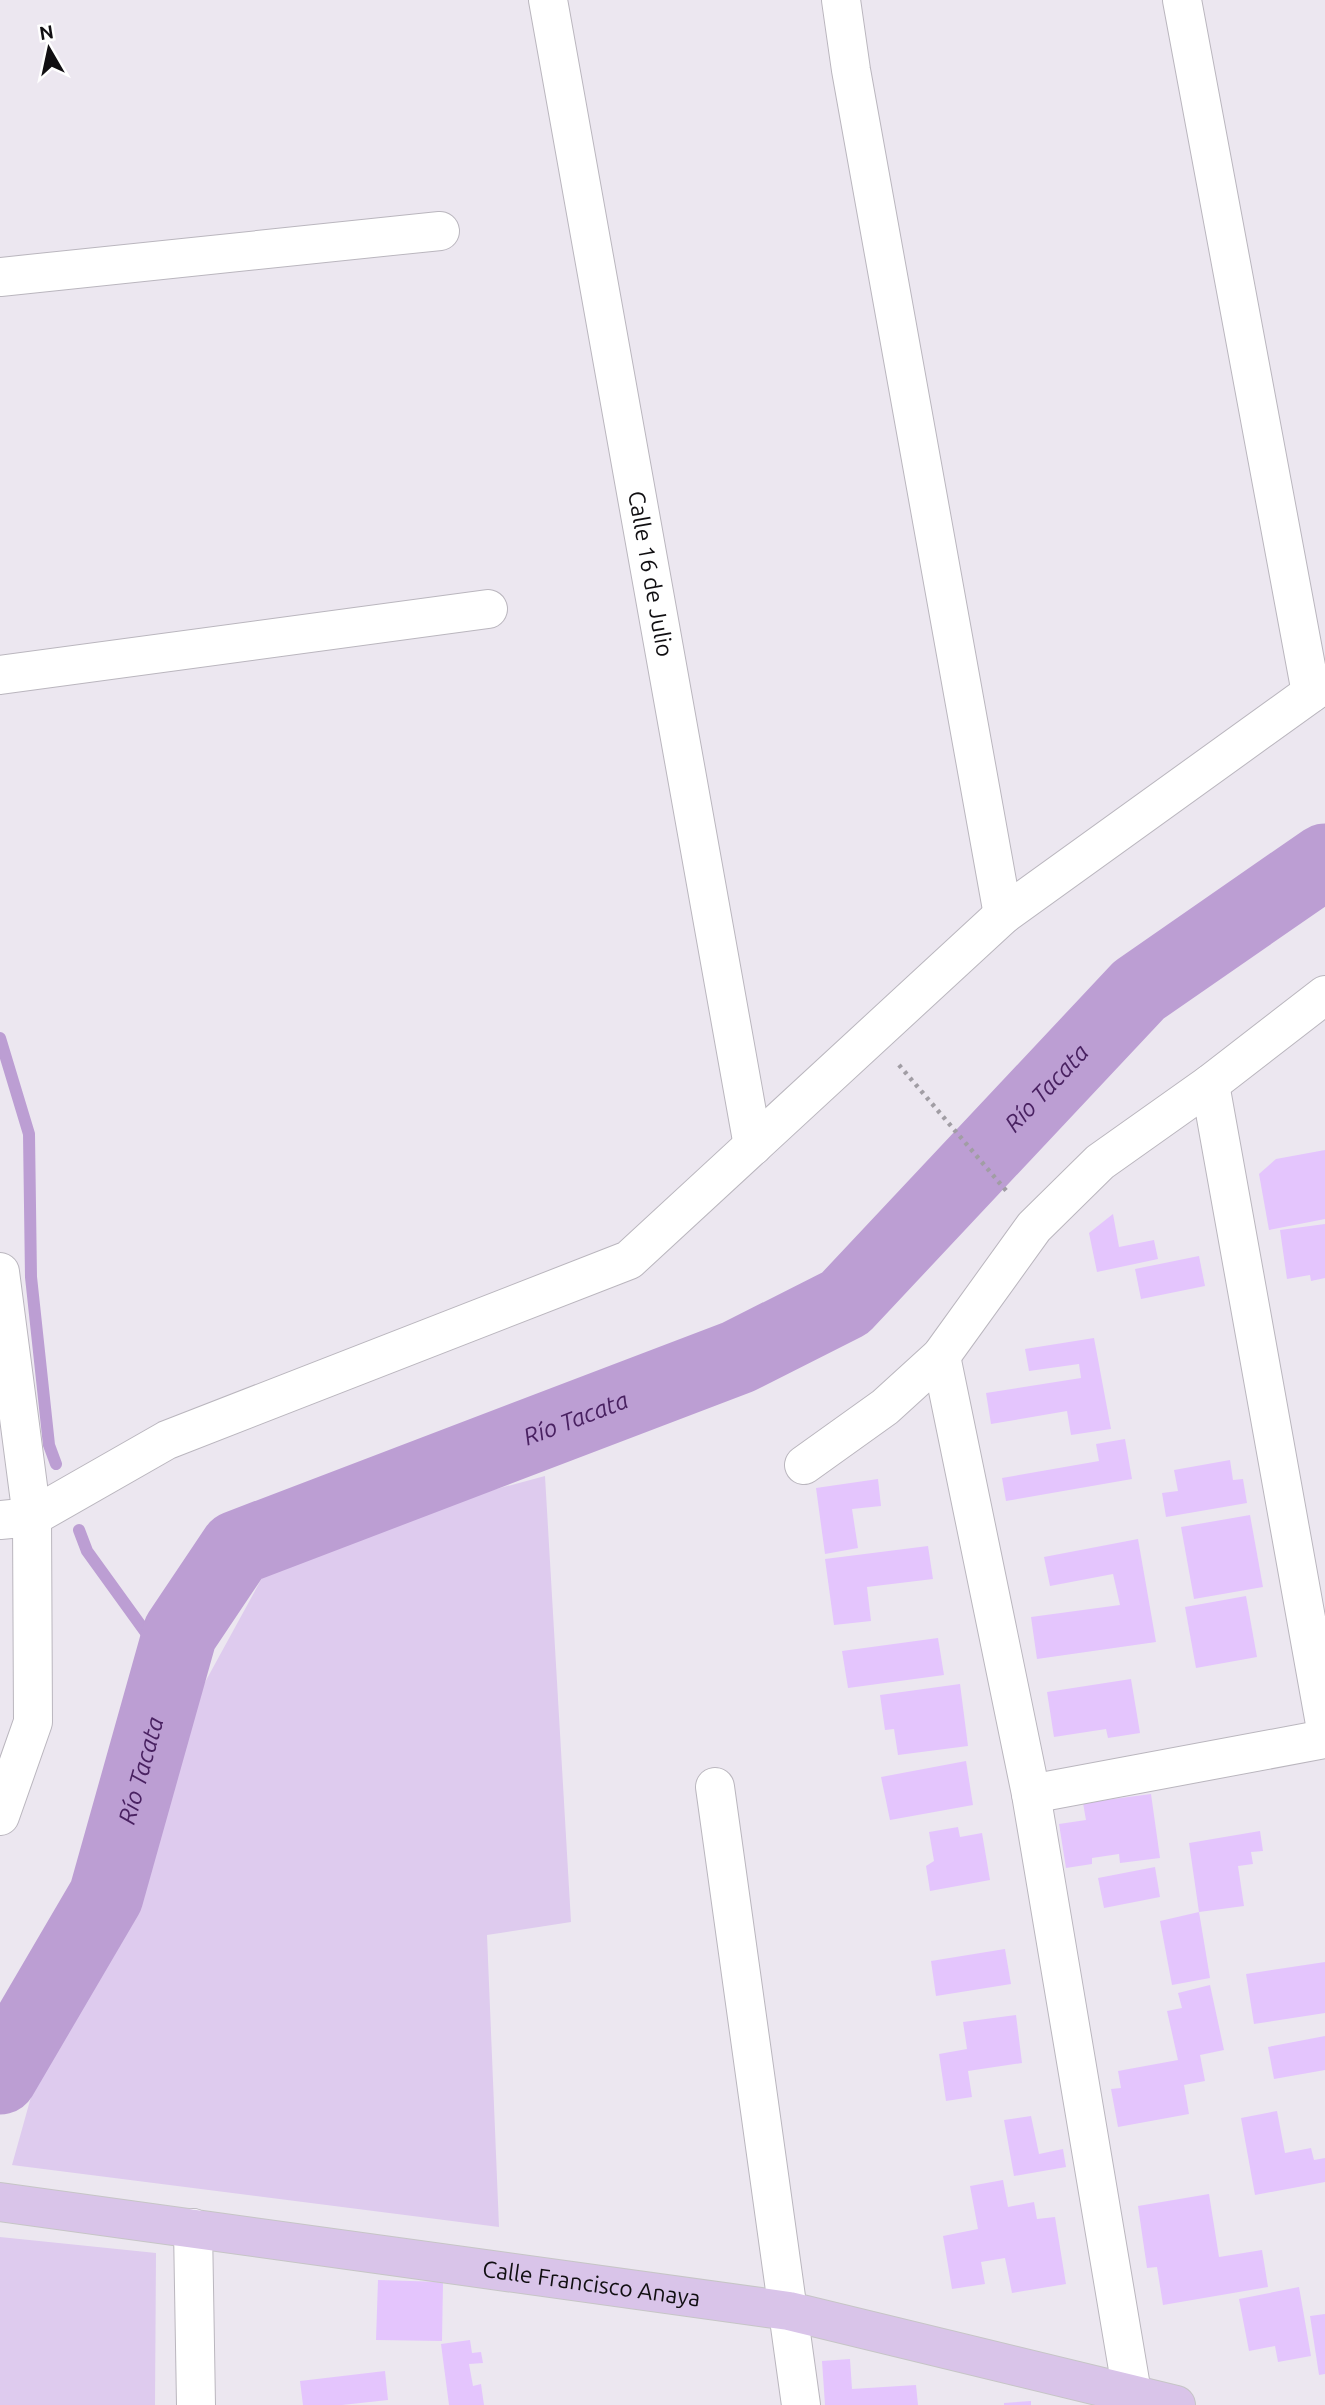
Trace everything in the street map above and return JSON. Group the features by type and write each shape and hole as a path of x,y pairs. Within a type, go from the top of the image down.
{"main road":[{"name":"Calle Francisco Anaya","path":"0,2202 789,2311 1177,2405"}],"street":[{"name":"Calle 16 de Julio","path":"548,0 753,1146"},
{"path":"841,0 850,70 1003,915"},
{"path":"16,1519 167,1440 629,1260 1003,915 1318,688 1182,0"},
{"path":"0,277 440,231"},
{"path":"0,675 488,609"},
{"path":"804,1465 885,1407 941,1356 1034,1227 1101,1162 1210,1084 1325,995"},
{"path":"1210,1084 1325,1724"},
{"path":"0,1272 16,1519 33,1722 0,1816"},
{"path":"941,1356 1031,1794 1132,2393"},
{"path":"1031,1794 1325,1739"},
{"path":"715,1787 801,2405"},
{"path":"193,2228 196,2405"}],"path":[{"path":"873,1035 999,1181"}],"shaded area":[{"path":"545,1476 571,1922 487,1935 499,2227 12,2165 48,2036 132,1884 198,1695 268,1567 339,1531"},
{"path":"0,2237 156,2253 155,2405 0,2405"}],"building":[{"path":"1325,1150 1325,1219 1269,1230 1259,1174 1276,1159"},
{"path":"1113,1214 1119,1247 1154,1240 1158,1259 1097,1272 1089,1233"},
{"path":"1325,1224 1325,1278 1311,1281 1310,1275 1287,1279 1280,1230"},
{"path":"1199,1256 1205,1286 1141,1299 1135,1269"},
{"path":"1094,1338 1111,1429 1071,1435 1067,1411 991,1424 986,1393 1081,1378 1079,1364 1029,1371 1025,1349"},
{"path":"1125,1439 1132,1479 1006,1501 1002,1478 1099,1461 1096,1444"},
{"path":"1230,1460 1233,1480 1243,1479 1247,1503 1166,1517 1162,1493 1178,1491 1174,1470"},
{"path":"878,1479 881,1506 852,1509 858,1548 825,1554 816,1488"},
{"path":"1250,1515 1263,1587 1194,1599 1181,1527"},
{"path":"1138,1539 1156,1642 1037,1659 1031,1617 1120,1605 1113,1574 1050,1586 1044,1557"},
{"path":"928,1546 933,1579 867,1587 871,1621 834,1625 825,1559"},
{"path":"1246,1596 1257,1657 1196,1668 1185,1607"},
{"path":"938,1638 944,1675 848,1688 842,1651"},
{"path":"1131,1679 1140,1733 1108,1738 1106,1729 1054,1737 1047,1692"},
{"path":"960,1684 968,1746 898,1755 894,1729 885,1730 880,1695"},
{"path":"966,1761 973,1805 890,1820 881,1777"},
{"path":"1151,1794 1160,1858 1120,1863 1119,1854 1092,1858 1092,1864 1066,1868 1059,1824 1086,1820 1083,1803"},
{"path":"958,1827 960,1837 982,1833 990,1880 930,1891 926,1866 934,1861 929,1832"},
{"path":"1260,1831 1263,1851 1251,1852 1253,1864 1238,1866 1244,1906 1199,1912 1189,1843"},
{"path":"1155,1867 1160,1897 1104,1908 1098,1878"},
{"path":"1199,1912 1210,1978 1172,1985 1160,1921"},
{"path":"1005,1949 1011,1984 936,1996 931,1961"},
{"path":"1325,1962 1325,2013 1254,2024 1246,1974"},
{"path":"1210,1985 1224,2050 1200,2055 1205,2081 1184,2085 1189,2114 1118,2127 1111,2089 1121,2088 1118,2071 1178,2060 1167,2011 1182,2008 1178,1993"},
{"path":"1016,2015 1022,2063 968,2071 972,2097 946,2101 939,2054 967,2049 963,2022"},
{"path":"1325,2036 1325,2070 1274,2079 1268,2047"},
{"path":"1277,2111 1285,2153 1311,2148 1314,2160 1325,2158 1325,2182 1255,2195 1241,2118"},
{"path":"1031,2116 1039,2154 1063,2149 1066,2167 1014,2176 1004,2120"},
{"path":"1003,2180 1008,2207 1034,2202 1037,2219 1055,2217 1066,2284 1012,2293 1005,2258 981,2262 985,2284 952,2289 943,2236 978,2229 970,2186"},
{"path":"1209,2194 1219,2257 1262,2250 1268,2287 1163,2305 1157,2267 1147,2268 1138,2206"},
{"path":"378,2280 443,2282 442,2341 376,2340"},
{"path":"1299,2287 1311,2356 1278,2362 1275,2346 1249,2351 1239,2299"},
{"path":"1325,2314 1325,2374 1319,2375 1310,2316"},
{"path":"470,2340 472,2353 481,2352 483,2363 469,2364 473,2386 481,2384 484,2405 449,2405 441,2344"},
{"path":"850,2359 852,2389 916,2385 918,2405 825,2405 822,2361"},
{"path":"385,2371 388,2400 342,2405 303,2405 300,2381"},
{"path":"1031,2401 1031,2405 1004,2405 1004,2403"}],"waterway":[{"name":"Río Tacata","path":"0,2077 106,1896 180,1633 237,1548 738,1357 845,1303 1139,990 1325,861"},
{"path":"0,1038 29,1134 31,1277 49,1445 56,1464"},
{"path":"79,1530 87,1551 170,1666"}]}
